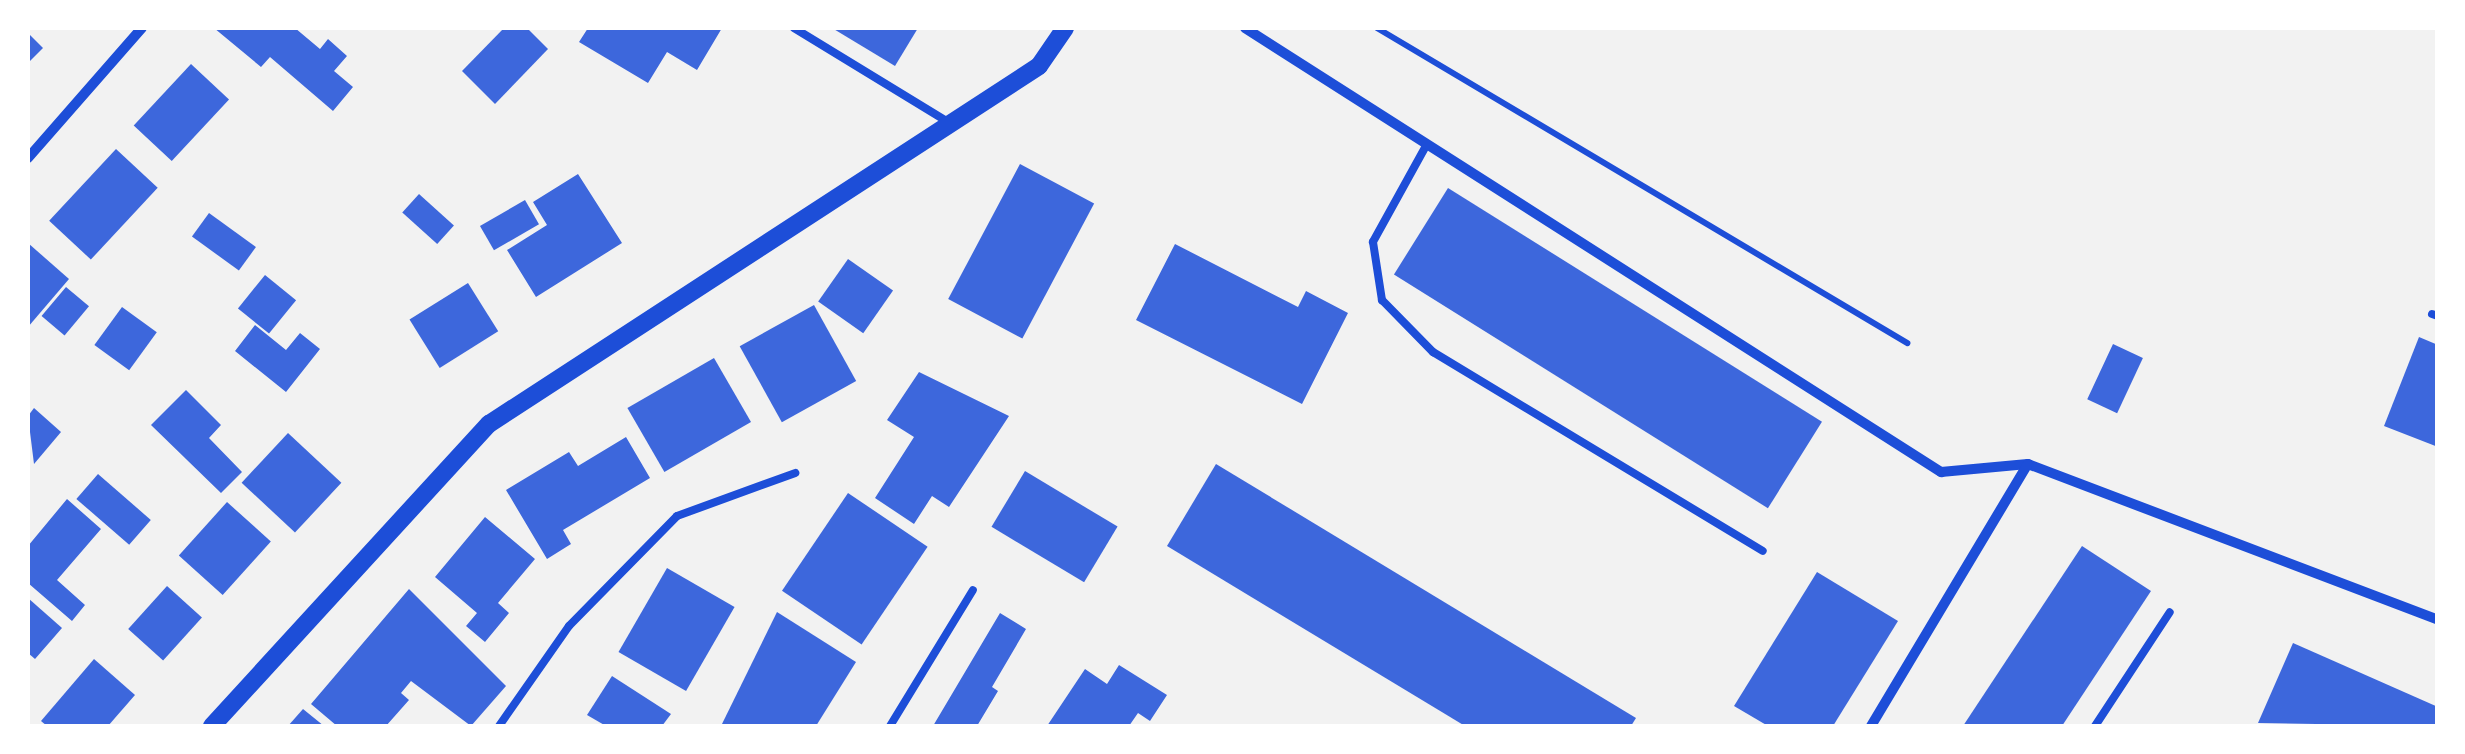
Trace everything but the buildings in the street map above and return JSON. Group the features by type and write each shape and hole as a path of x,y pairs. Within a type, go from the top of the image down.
{"street":[{"path":"28,158 142,28"},
{"path":"212,726 489,424 1040,66 1064,28"},
{"path":"1245,28 1941,472 2028,464 2438,620"},
{"path":"1871,726 2028,464"}],"lane":[{"path":"794,28 950,124"},
{"path":"1427,144 1373,242 1382,300 1433,352 1763,552"},
{"path":"500,726 569,626 677,516 795,473"},
{"path":"890,726 973,590"},
{"path":"2095,726 2170,612"}],"path":[{"path":"1377,28 1908,344"}]}
